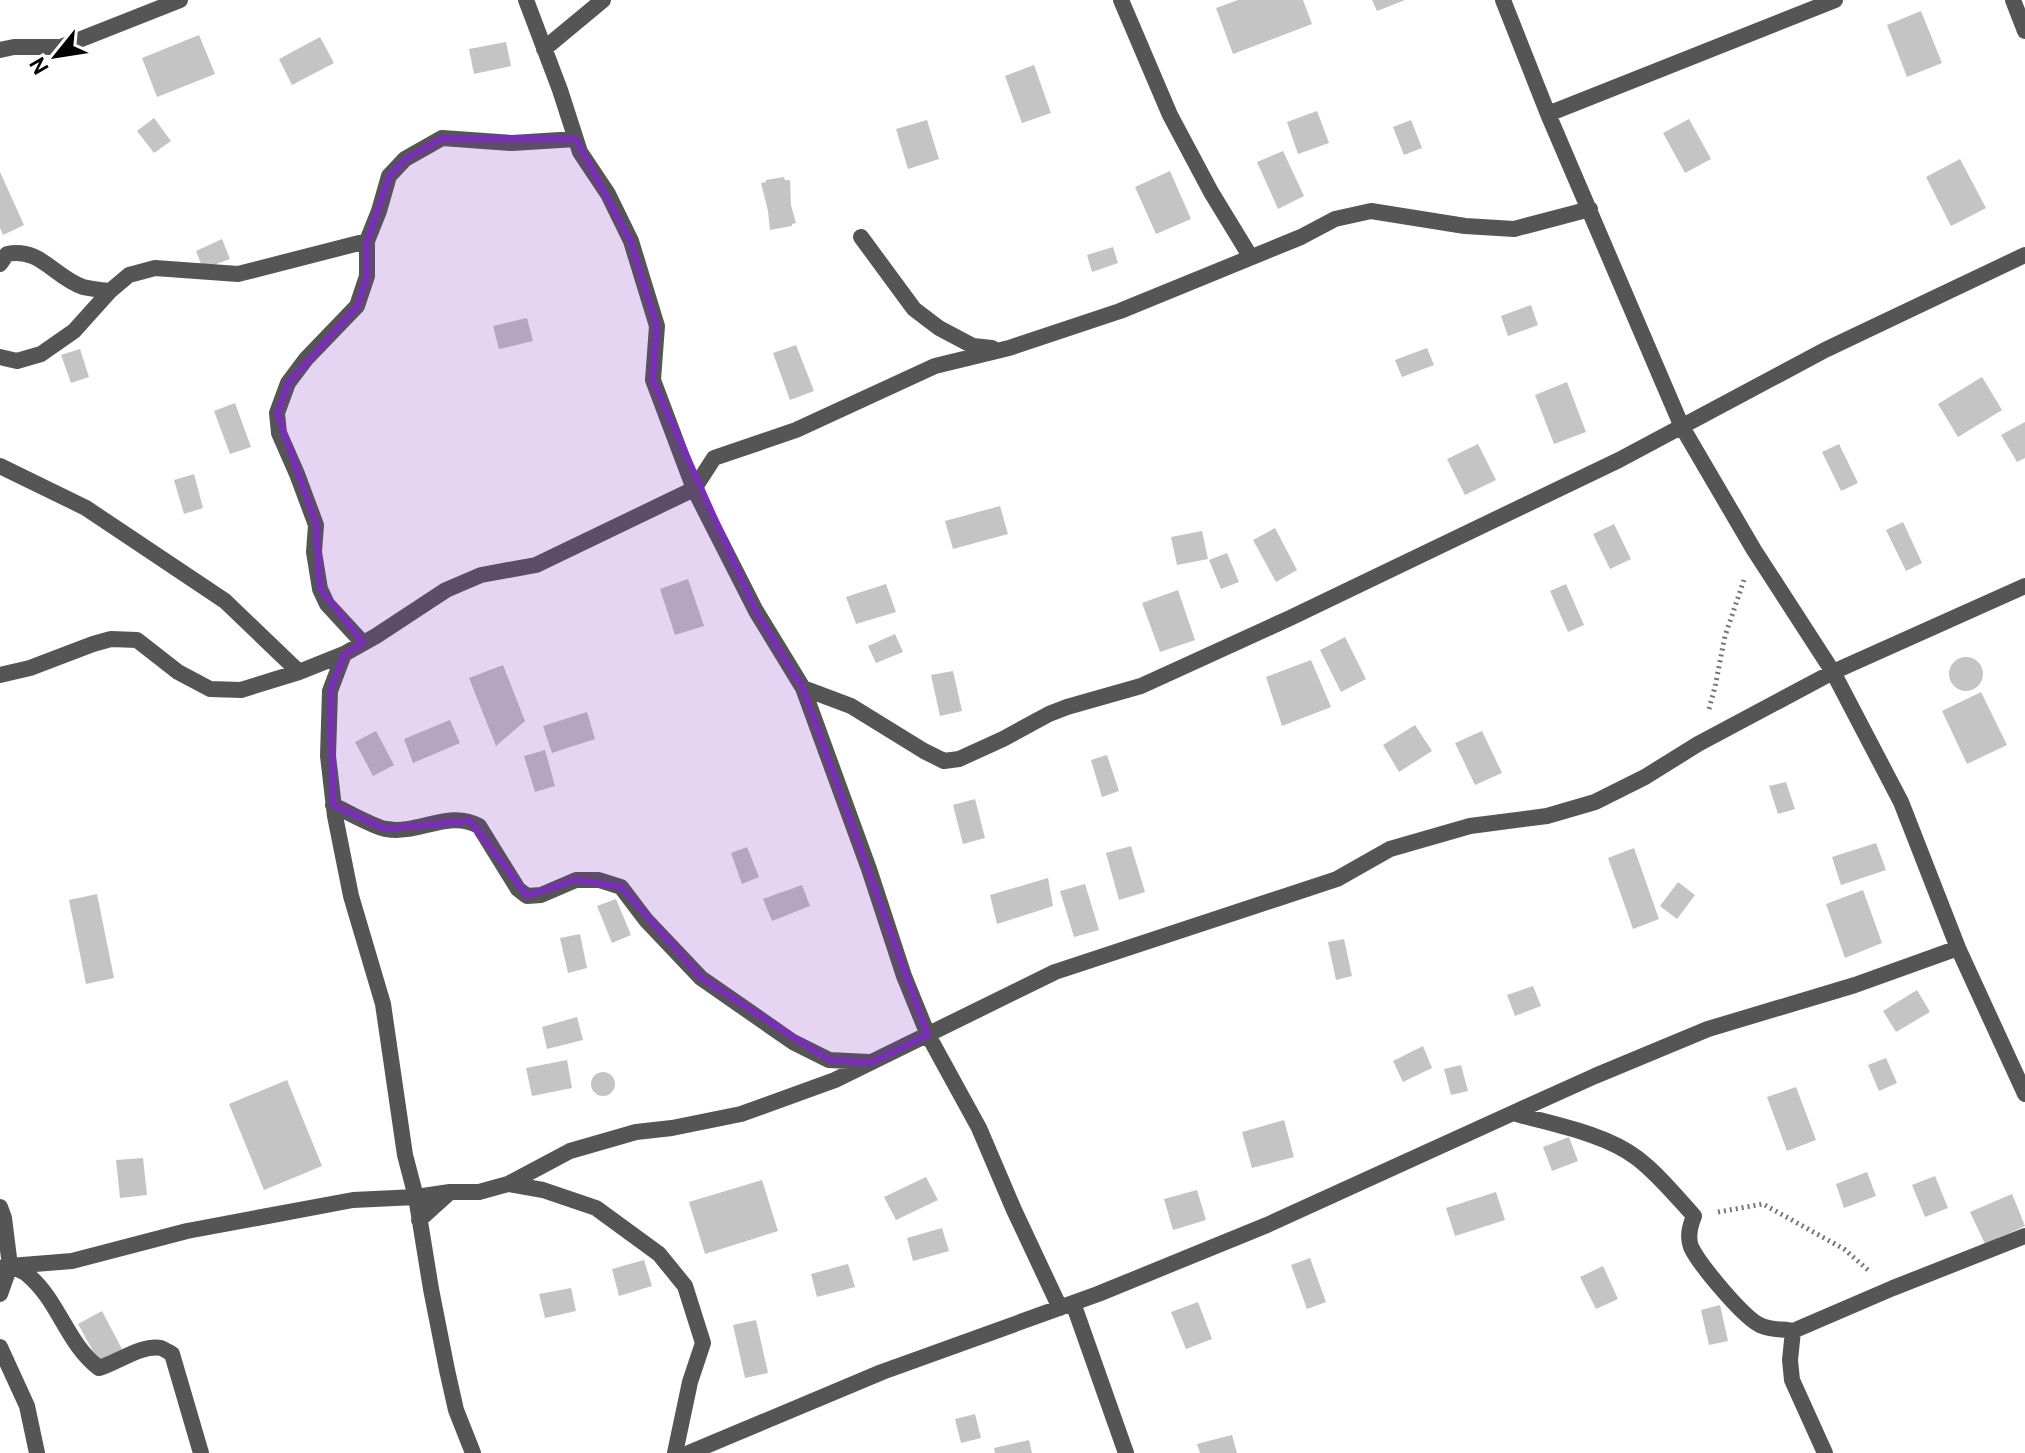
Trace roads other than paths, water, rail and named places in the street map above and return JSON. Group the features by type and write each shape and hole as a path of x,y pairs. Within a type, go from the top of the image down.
{"street":[{"path":"0,50 61,47 180,0"},
{"path":"526,0 580,152 608,194 631,241 657,326 653,380 694,489 756,611 803,688 904,976 928,1035 979,1128 1014,1210 1066,1306 1126,1453"},
{"path":"544,49 603,0"},
{"path":"1121,0 1170,115 1250,256"},
{"path":"1503,0 1548,114 1682,427 1754,550 1833,672 1901,802 1958,948 2025,1094"},
{"path":"1548,114 1835,0"},
{"path":"2013,0 2025,31"},
{"path":"363,643 327,604 320,589 314,552 316,525 279,433 277,413 288,383 306,359 357,306 367,276 367,241 389,176 405,159 442,138 512,143 576,139"},
{"path":"0,675 30,668 111,639 137,640 178,672 210,689 241,690 344,654 446,590 481,575 536,565 694,489 714,458 796,430 935,366 1005,349 1120,311 1301,237 1335,219 1371,211 1465,226 1514,229 1590,209"},
{"path":"861,237 914,309 939,328 973,346 1005,349"},
{"path":"0,357 17,361 41,354 74,331 129,275 155,268 238,274 367,241"},
{"path":"0,264 7,254 18,252 34,255 83,287 110,291"},
{"path":"803,688 851,706 944,761 959,759 1049,714 1141,686 1290,618 1581,479 1825,350 2025,255"},
{"path":"0,466 86,508 225,601 299,672"},
{"path":"3,1271 72,1261 187,1231 353,1200 479,1192 508,1184 570,1151 636,1132 741,1114 835,1080 1055,972 1337,879 1390,849 1470,826 1547,816 1595,802 1833,672 2025,586"},
{"path":"344,654 330,691 328,756 333,805 351,896 383,1004 405,1155 416,1197 450,1383 456,1410 473,1453"},
{"path":"333,805 385,829 415,828 446,820 470,821 479,826 518,889 527,896 541,895 576,880 599,880 621,887 646,920 701,978 793,1042 829,1060 871,1063"},
{"path":"689,1453 882,1372 1066,1306 1267,1225 1595,1076 1708,1029 1855,985 1958,948"},
{"path":"1513,1113 1611,1143 1635,1156 1667,1185 1694,1216 1689,1228 1691,1245 1703,1265 1741,1311 1761,1326 1793,1331 2025,1236"},
{"path":"508,1184 543,1190 596,1208 659,1254 685,1286 703,1343 690,1382 675,1453"},
{"path":"419,1220 450,1192"},
{"path":"0,1207 4,1218 0,1294"},
{"path":"3,1271 27,1274 39,1286 79,1350 99,1368 150,1348 163,1348 172,1354 201,1453"},
{"path":"1793,1331 1790,1360 1792,1380 1825,1453"},
{"path":"0,1347 27,1406 37,1453"}]}
